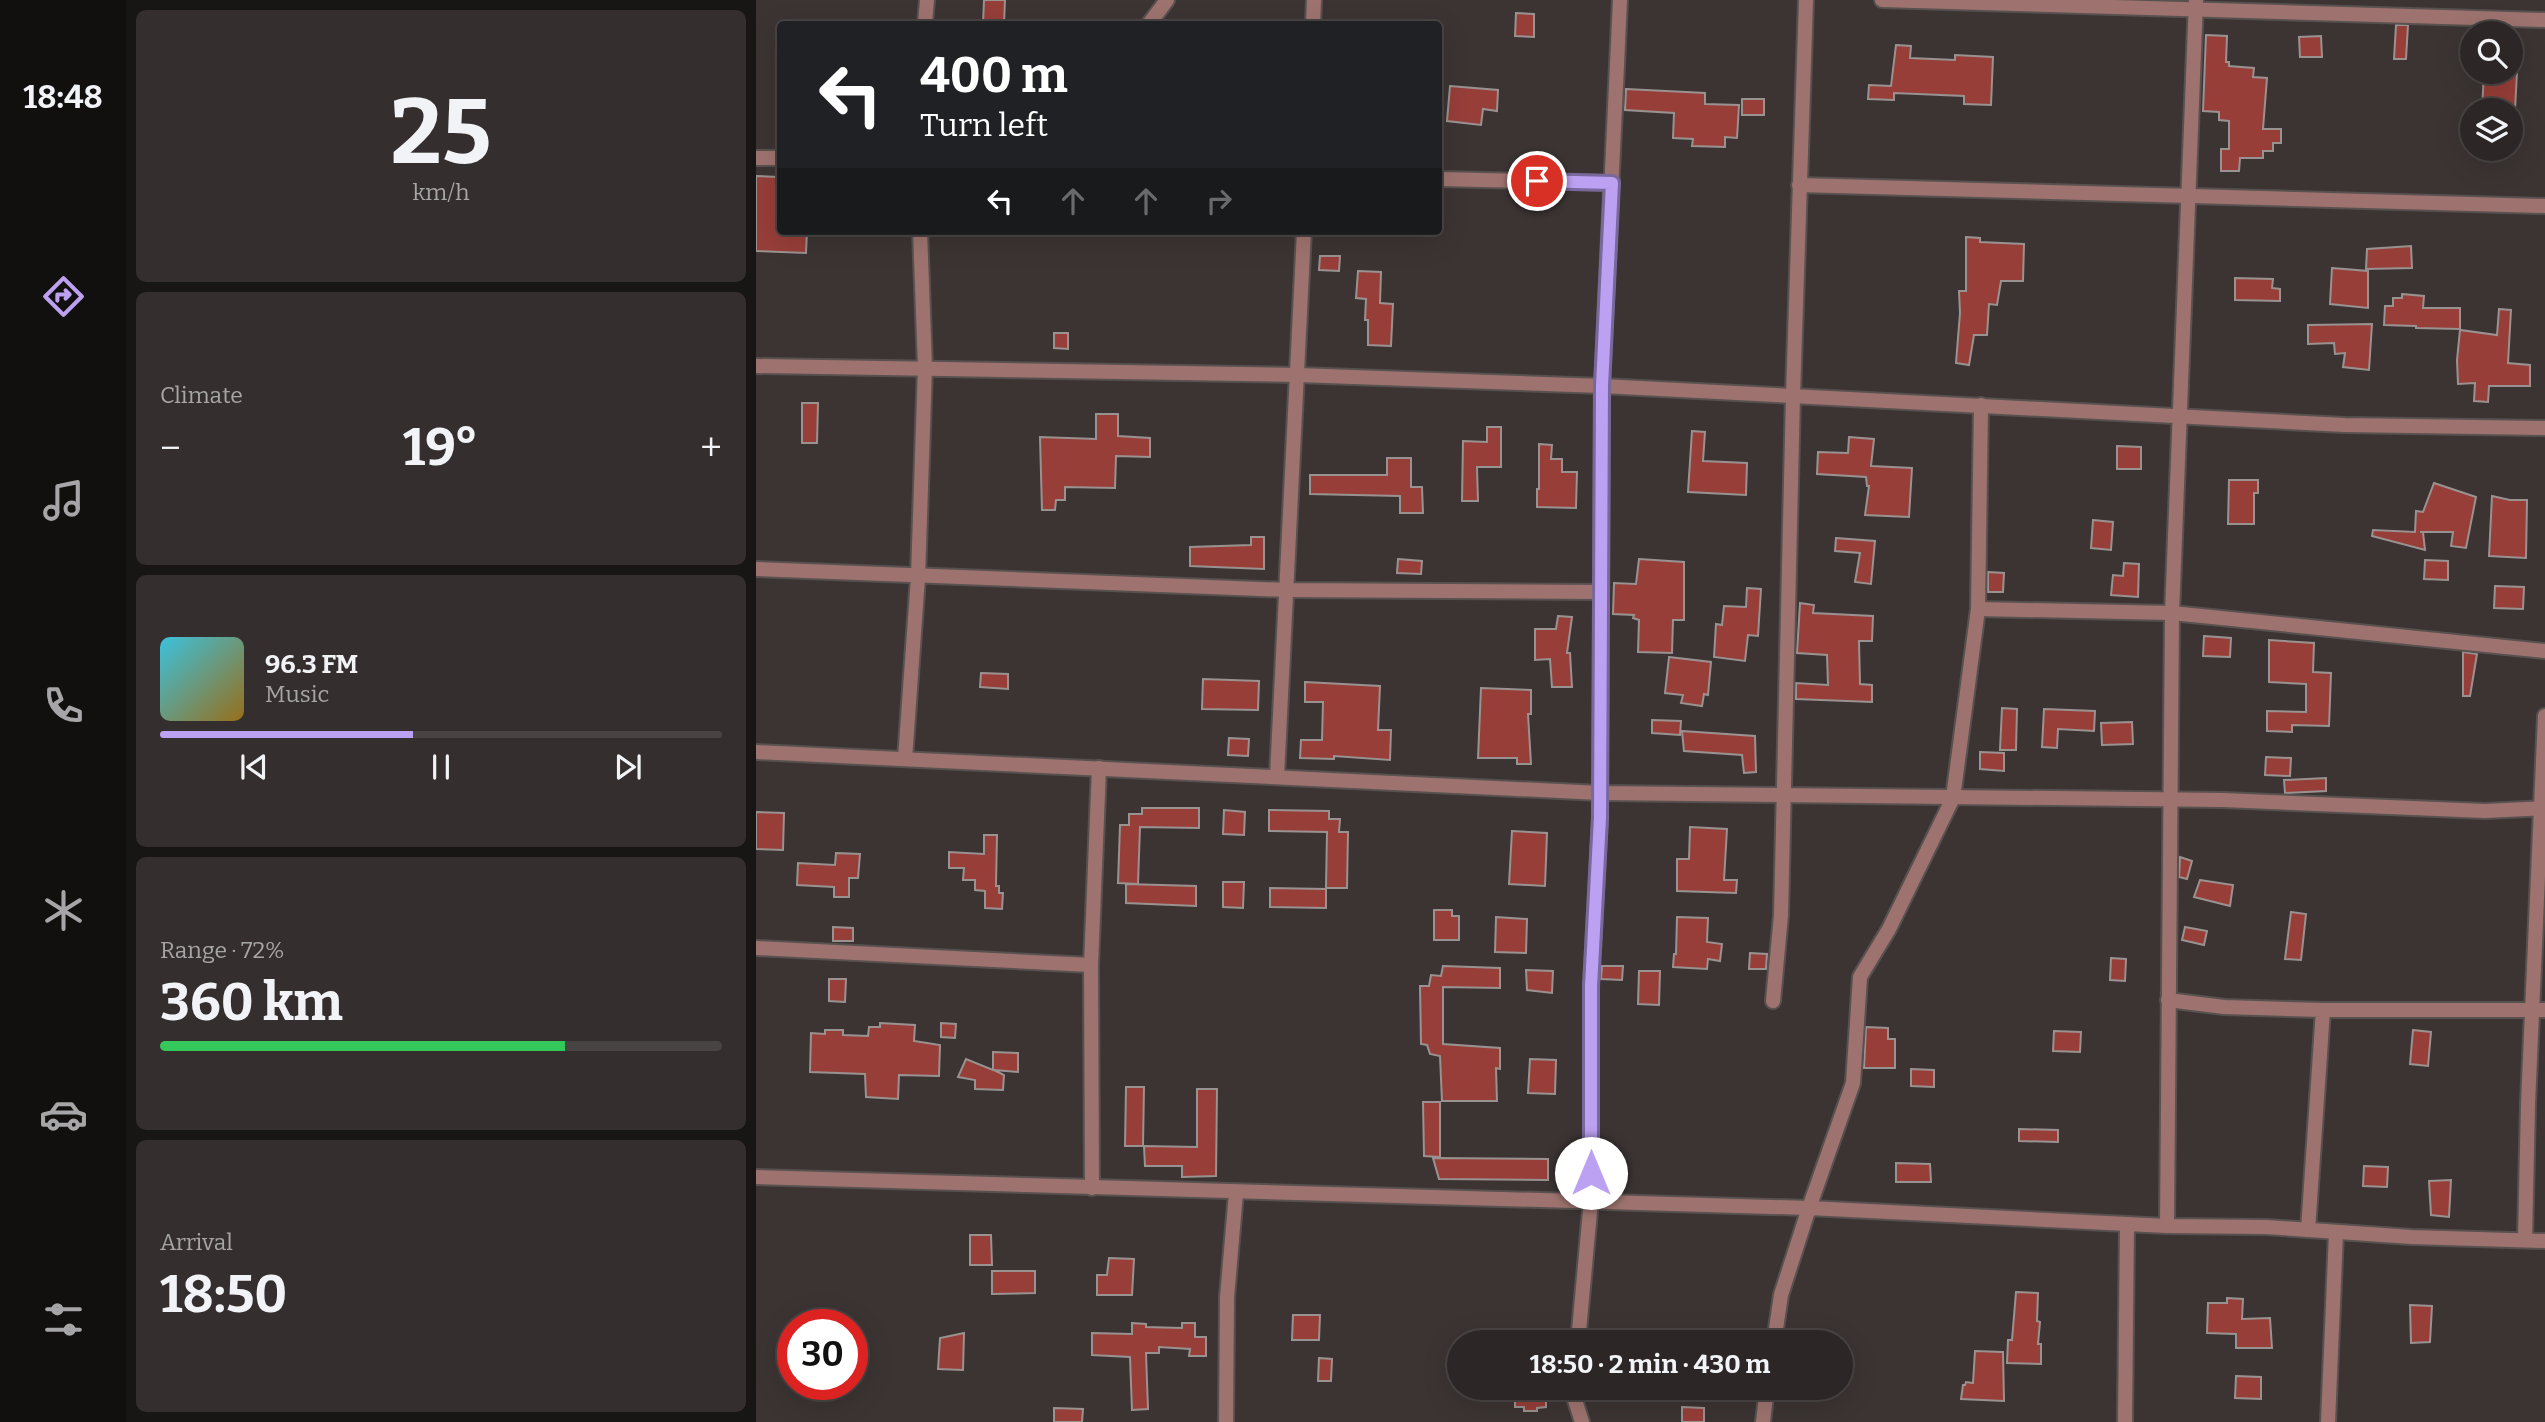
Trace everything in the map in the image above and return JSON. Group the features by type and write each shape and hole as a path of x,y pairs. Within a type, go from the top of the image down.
{"street":[{"path":"925,21 927,0"},
{"path":"1151,21 1167,0"},
{"path":"1313,21 1314,0"},
{"path":"1579,1330 1591,1200 1591,986 1600,830 1602,386 1620,0"},
{"path":"1773,1000 1781,915 1793,395 1806,0"},
{"path":"1882,0 2196,5 2545,20"},
{"path":"2167,1226 2172,613 2196,5"},
{"path":"756,158 777,158"},
{"path":"1442,179 1612,183"},
{"path":"1799,185 2545,206"},
{"path":"905,759 918,577 925,368 920,235"},
{"path":"1277,776 1304,235"},
{"path":"756,366 1298,375 1793,395 2345,425 2545,428"},
{"path":"1776,1330 1781,1296 1853,1083 1860,977 1889,929 1953,798 1978,609 1981,405"},
{"path":"756,569 1287,590 1600,592"},
{"path":"1978,609 2172,613 2545,651"},
{"path":"2525,1240 2528,1117 2539,1010 2545,716"},
{"path":"756,752 1600,793 2171,800 2485,811 2543,808"},
{"path":"1092,1188 1091,965 1099,768"},
{"path":"756,948 1091,965"},
{"path":"2168,1000 2224,1007 2323,1010 2539,1010"},
{"path":"2308,1230 2323,1010"},
{"path":"756,1177 1236,1193 1591,1200 2545,1241"},
{"path":"1226,1422 1227,1297 1236,1193"},
{"path":"2124,1422 2127,1224"},
{"path":"2328,1422 2336,1233"},
{"path":"1575,1400 1582,1422"},
{"path":"1763,1422 1765,1400"}],"building":[{"path":"984,0 1005,0 1004,21 983,21"},
{"path":"1516,13 1534,14 1534,37 1515,36"},
{"path":"2396,25 2408,25 2406,59 2394,59"},
{"path":"2206,35 2227,36 2226,62 2229,62 2229,66 2254,68 2253,77 2267,78 2263,129 2281,129 2281,143 2273,143 2273,151 2263,151 2263,158 2240,158 2239,171 2221,171 2221,149 2229,149 2229,121 2219,120 2219,112 2203,111"},
{"path":"2321,36 2322,57 2300,57 2299,37"},
{"path":"1896,45 1911,46 1910,58 1955,60 1955,55 1993,57 1991,105 1964,104 1964,96 1894,93 1894,100 1868,99 1869,85 1891,86"},
{"path":"2483,84 2516,84 2516,98 2483,98"},
{"path":"1450,86 1498,90 1497,111 1483,109 1481,125 1447,121"},
{"path":"1626,89 1705,93 1705,104 1739,105 1737,138 1725,137 1725,147 1692,146 1693,139 1673,138 1674,113 1625,110"},
{"path":"1742,99 1764,99 1764,115 1742,115"},
{"path":"756,176 777,177 777,235 807,235 806,253 756,251"},
{"path":"1966,237 1980,238 1980,242 2024,244 2023,281 2001,281 1997,305 1989,304 1987,335 1974,335 1969,365 1956,363 1959,291 1966,291"},
{"path":"2411,246 2412,268 2366,269 2367,249"},
{"path":"1320,256 1340,256 1339,271 1319,270"},
{"path":"2332,268 2368,271 2368,308 2330,304"},
{"path":"1358,271 1381,272 1380,303 1393,304 1391,346 1368,345 1366,299 1356,298"},
{"path":"2235,278 2273,279 2272,288 2280,289 2280,301 2235,300"},
{"path":"2402,294 2424,296 2423,308 2460,308 2460,329 2384,325 2385,306 2393,306 2393,298 2402,298"},
{"path":"2499,309 2511,310 2508,363 2530,365 2530,386 2489,386 2488,402 2474,401 2475,383 2458,384 2460,330 2497,335"},
{"path":"2372,324 2369,370 2343,367 2345,353 2335,354 2334,343 2308,344 2308,325"},
{"path":"1054,333 1068,333 1068,349 1054,348"},
{"path":"802,403 818,403 817,443 802,443"},
{"path":"1096,414 1118,414 1118,436 1150,438 1150,457 1116,456 1115,488 1065,487 1065,500 1056,500 1055,510 1042,510 1040,437 1096,439"},
{"path":"1487,427 1501,427 1501,467 1477,467 1478,501 1462,501 1463,441 1487,442"},
{"path":"1692,431 1705,432 1703,461 1747,463 1746,495 1688,492"},
{"path":"1849,437 1874,439 1871,466 1912,468 1909,517 1865,515 1869,486 1866,477 1817,474 1818,452 1848,453"},
{"path":"1539,444 1552,445 1551,459 1562,459 1562,472 1577,472 1576,508 1537,507"},
{"path":"2117,446 2141,447 2141,469 2117,469"},
{"path":"1387,458 1411,458 1411,487 1422,487 1423,513 1400,513 1400,496 1310,494 1310,475 1387,475"},
{"path":"2229,480 2258,480 2258,493 2254,493 2254,524 2228,524"},
{"path":"2434,483 2476,497 2466,548 2451,546 2453,532 2423,532 2425,550 2372,536 2373,530 2415,532 2416,511 2423,512"},
{"path":"2492,496 2527,500 2526,558 2489,556"},
{"path":"2093,520 2113,522 2111,550 2091,548"},
{"path":"1251,537 1264,537 1264,569 1190,566 1190,547 1251,545"},
{"path":"1836,538 1875,541 1871,584 1855,582 1860,553 1835,551"},
{"path":"1398,559 1422,561 1421,574 1397,573"},
{"path":"1639,559 1684,562 1684,620 1673,620 1672,653 1638,652 1639,620 1633,618 1634,615 1613,614 1614,583 1636,584"},
{"path":"2425,560 2448,561 2448,580 2424,579"},
{"path":"2124,563 2139,564 2138,597 2111,595 2113,575 2123,576"},
{"path":"1988,572 2004,573 2003,592 1988,592"},
{"path":"2495,586 2524,587 2523,609 2494,608"},
{"path":"1747,588 1761,589 1758,636 1748,635 1745,661 1714,657 1716,624 1722,625 1724,606 1746,607"},
{"path":"1800,603 1814,605 1813,613 1873,616 1872,641 1859,641 1860,684 1872,685 1872,702 1796,699 1796,683 1828,685 1827,655 1797,653"},
{"path":"1558,616 1572,617 1567,653 1570,653 1572,687 1552,687 1550,659 1535,660 1535,629 1556,629"},
{"path":"2204,636 2231,638 2230,657 2203,656"},
{"path":"2269,640 2314,643 2313,672 2331,673 2329,726 2292,725 2292,732 2267,731 2267,711 2306,712 2306,684 2269,682"},
{"path":"2463,652 2477,654 2470,696 2463,696"},
{"path":"1669,657 1711,662 1708,695 1704,694 1702,706 1681,703 1683,695 1665,693"},
{"path":"981,673 1008,674 1008,689 980,687"},
{"path":"1203,679 1259,681 1258,710 1202,709"},
{"path":"1305,682 1380,686 1378,730 1391,730 1390,760 1334,756 1334,759 1300,758 1301,740 1322,740 1323,702 1305,702"},
{"path":"1481,688 1531,690 1531,714 1528,714 1531,764 1517,764 1517,758 1478,758"},
{"path":"2002,708 2017,709 2016,750 2000,750"},
{"path":"2044,709 2095,711 2094,731 2058,729 2057,748 2042,747"},
{"path":"1652,720 1681,721 1680,735 1652,733"},
{"path":"2132,722 2133,744 2102,745 2101,723"},
{"path":"1682,731 1755,736 1756,772 1744,773 1742,755 1684,751"},
{"path":"1229,738 1249,739 1248,756 1228,755"},
{"path":"1980,752 2004,753 2004,771 1980,769"},
{"path":"2266,757 2291,758 2290,776 2265,775"},
{"path":"2326,778 2326,791 2285,793 2284,780"},
{"path":"1142,808 1199,808 1199,828 1140,827 1138,884 1118,883 1120,825 1129,825 1129,814 1142,814"},
{"path":"1224,810 1245,812 1244,835 1223,834"},
{"path":"1269,810 1329,811 1329,819 1340,819 1339,832 1348,832 1347,888 1326,888 1327,832 1269,831"},
{"path":"756,812 784,813 783,850 756,849"},
{"path":"1690,827 1727,829 1724,880 1737,880 1736,893 1677,891 1677,859 1689,859"},
{"path":"1512,831 1547,833 1545,886 1509,884"},
{"path":"984,835 997,835 996,886 999,886 999,893 1003,893 1002,909 985,908 985,891 975,890 975,880 963,880 964,868 949,868 949,852 984,854"},
{"path":"836,853 860,854 858,878 849,878 849,897 834,897 834,887 797,885 798,863 835,865"},
{"path":"2180,857 2192,861 2187,879 2179,877"},
{"path":"2200,880 2233,885 2230,906 2194,897"},
{"path":"1223,882 1244,882 1243,908 1223,907"},
{"path":"1126,884 1196,886 1196,906 1126,903"},
{"path":"1270,888 1326,889 1326,908 1270,907"},
{"path":"1434,910 1452,910 1452,916 1459,916 1459,940 1434,940"},
{"path":"2291,912 2306,914 2301,960 2285,959"},
{"path":"1496,917 1527,919 1526,953 1495,952"},
{"path":"1677,917 1708,918 1707,942 1722,944 1720,961 1708,959 1707,969 1673,967"},
{"path":"833,927 853,928 853,941 833,941"},
{"path":"2185,927 2207,931 2204,945 2182,940"},
{"path":"1750,953 1767,954 1766,969 1749,969"},
{"path":"2111,958 2126,959 2125,981 2110,980"},
{"path":"1443,966 1500,968 1500,988 1443,987 1443,1044 1500,1048 1500,1069 1496,1068 1497,1101 1442,1101 1440,1056 1430,1054 1427,1045 1421,1044 1420,986 1429,986 1431,975 1441,976"},
{"path":"1602,966 1623,966 1622,980 1601,979"},
{"path":"1526,970 1553,971 1552,993 1527,990"},
{"path":"1639,971 1660,971 1659,1005 1638,1004"},
{"path":"829,979 846,979 845,1002 829,1001"},
{"path":"880,1023 915,1025 914,1041 940,1045 939,1076 899,1075 898,1099 866,1097 865,1074 810,1072 811,1033 825,1034 825,1030 843,1030 843,1035 868,1036 869,1027 880,1027"},
{"path":"941,1023 956,1024 955,1038 941,1037"},
{"path":"1866,1027 1888,1028 1888,1039 1895,1039 1895,1068 1864,1068"},
{"path":"2413,1030 2431,1032 2428,1066 2410,1064"},
{"path":"2054,1031 2081,1032 2080,1052 2053,1051"},
{"path":"993,1052 1018,1053 1018,1072 994,1070 1004,1075 1003,1090 975,1089 975,1080 958,1077 966,1059 993,1070"},
{"path":"1530,1059 1556,1060 1555,1094 1528,1093"},
{"path":"1911,1069 1934,1070 1934,1087 1911,1086"},
{"path":"1126,1087 1144,1087 1143,1146 1125,1146"},
{"path":"1197,1089 1217,1089 1216,1176 1182,1177 1182,1166 1145,1166 1144,1146 1197,1147"},
{"path":"1423,1102 1440,1102 1440,1157 1424,1156"},
{"path":"2019,1129 2058,1130 2058,1142 2019,1141"},
{"path":"1433,1158 1548,1159 1548,1180 1439,1179"},
{"path":"1896,1163 1930,1164 1931,1182 1896,1182"},
{"path":"2364,1166 2388,1167 2387,1187 2363,1186"},
{"path":"2451,1180 2449,1217 2431,1215 2429,1181"},
{"path":"970,1235 991,1235 992,1265 970,1265"},
{"path":"1109,1258 1134,1259 1132,1295 1097,1295 1097,1275 1107,1275"},
{"path":"992,1271 1035,1271 1035,1293 992,1294"},
{"path":"2016,1292 2038,1293 2037,1321 2040,1322 2038,1344 2041,1344 2041,1364 2007,1363"},
{"path":"2227,1298 2243,1299 2242,1319 2270,1318 2272,1348 2236,1348 2236,1334 2207,1333 2208,1303 2227,1303"},
{"path":"2410,1305 2432,1306 2430,1342 2411,1343"},
{"path":"1293,1315 1320,1315 1319,1340 1292,1340"},
{"path":"1132,1323 1146,1324 1146,1327 1182,1328 1182,1323 1195,1323 1195,1337 1206,1337 1206,1356 1189,1356 1190,1349 1159,1347 1159,1353 1146,1353 1148,1409 1132,1410 1130,1357 1092,1355 1092,1333 1132,1334"},
{"path":"964,1333 963,1370 938,1369 940,1338"},
{"path":"1975,1351 2003,1352 2004,1401 1961,1399 1963,1385 1966,1382 1973,1383"},
{"path":"1319,1358 1332,1359 1331,1381 1318,1381"},
{"path":"2236,1376 2261,1377 2261,1399 2235,1398"},
{"path":"1515,1400 1546,1400 1546,1407 1537,1408 1537,1411 1524,1411 1524,1407 1515,1407"},
{"path":"1682,1407 1704,1408 1704,1422 1682,1422"},
{"path":"1054,1408 1083,1409 1082,1422 1054,1422"}],"route":[{"path":"1537,181 1612,183 1602,386 1600,818 1591,986 1591,1173"}]}
